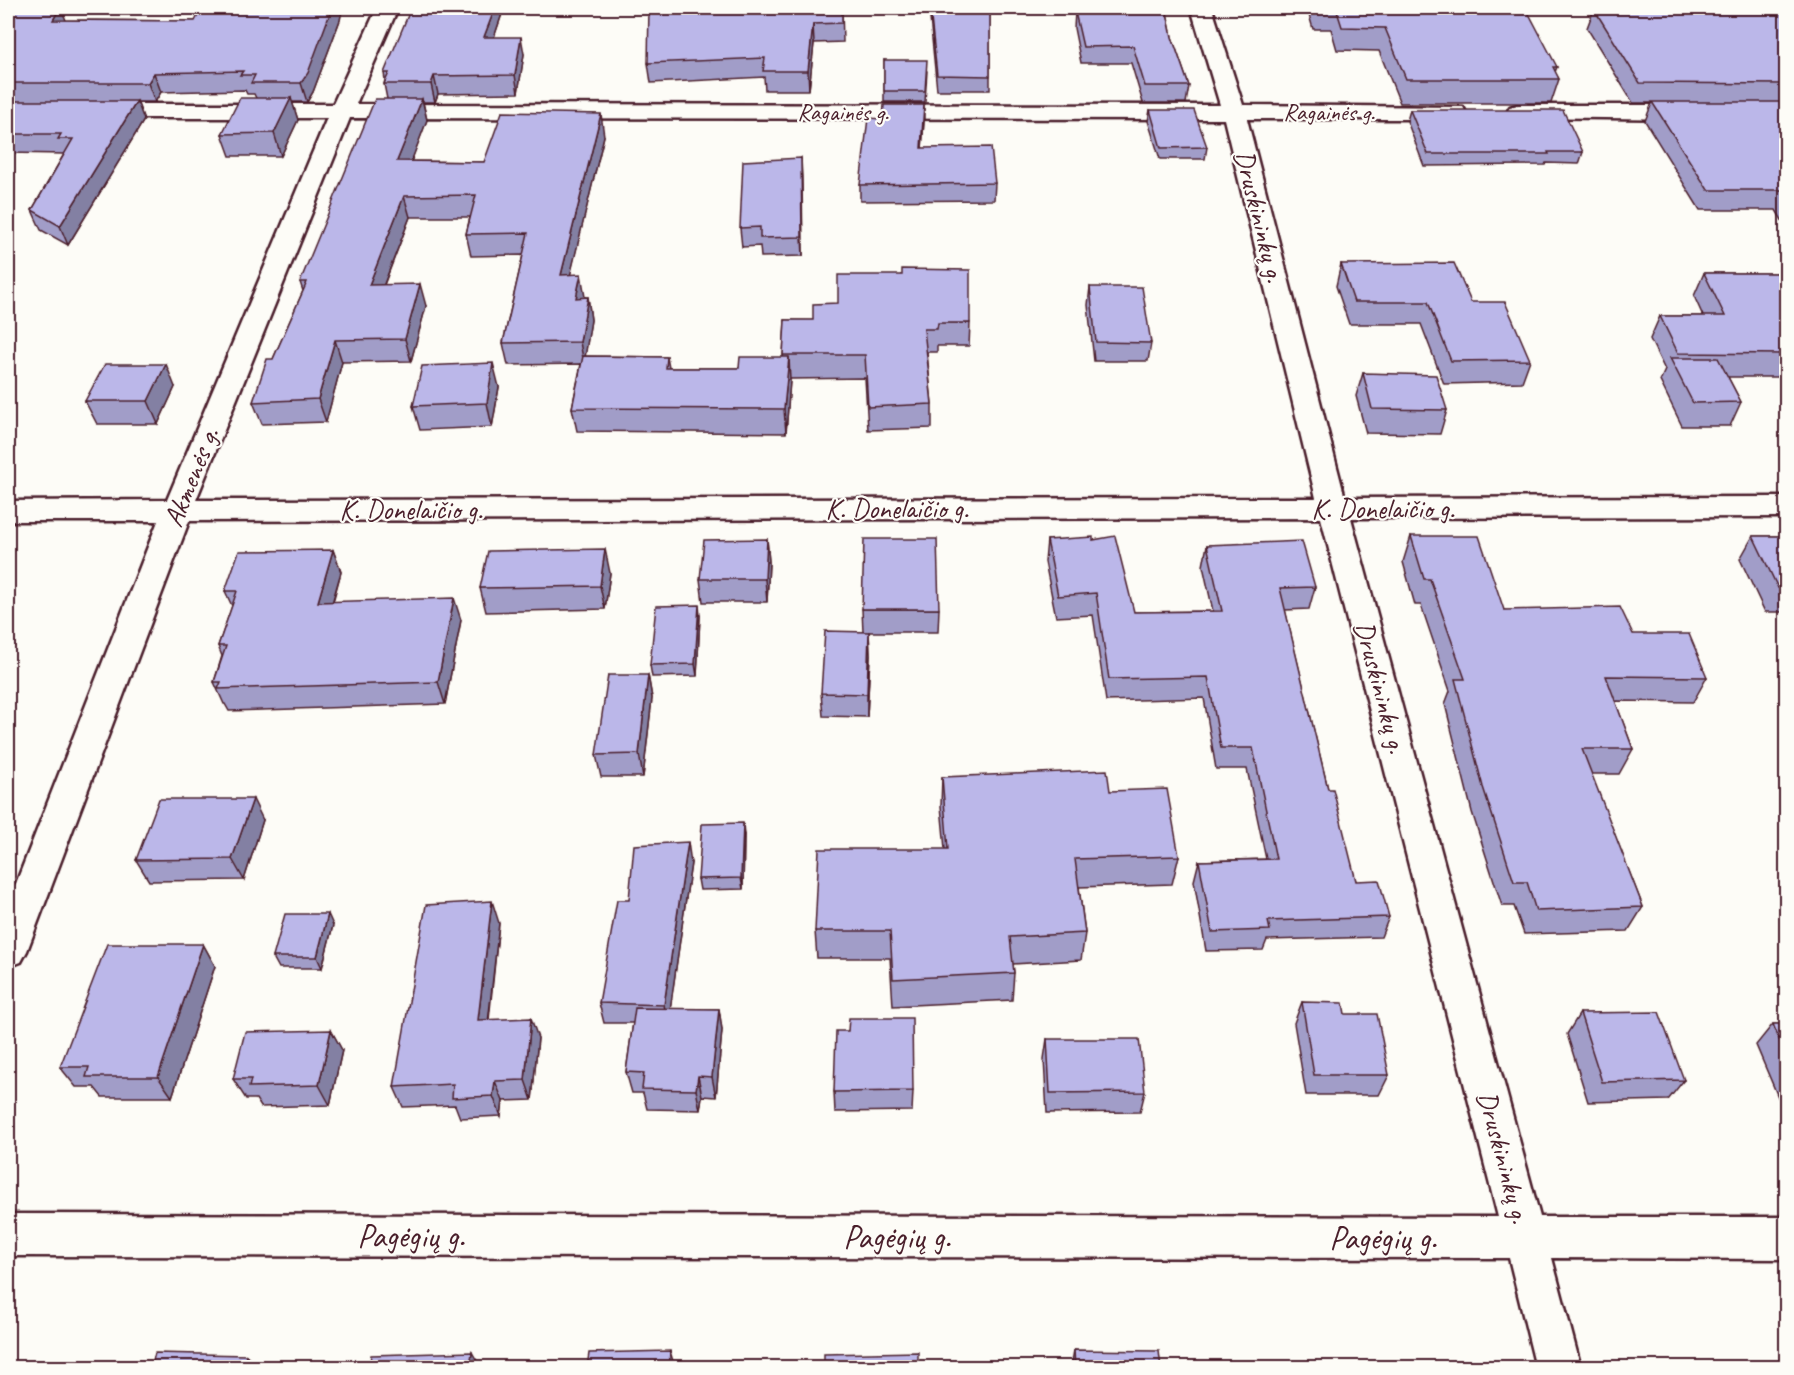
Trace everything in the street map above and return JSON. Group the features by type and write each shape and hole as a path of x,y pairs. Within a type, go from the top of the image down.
{"street":[{"name":"Akmenės g.","path":"8,951 177,509 339,113 387,8"},
{"name":"Druskininkų g.","path":"1202,8 1234,112 1333,508 1559,1368"},
{"name":"Ragainės g.","path":"8,111 339,113 1716,112"},
{"name":"K. Donelaičio g.","path":"8,511 1786,507"},
{"name":"Pagėgių g.","path":"8,1235 1786,1238"}],"shaded area":[{"path":"1455,8 1460,18 1202,9"}],"building":[{"path":"8,8 60,8 53,20 195,21 202,8 332,8 308,73 301,83 251,83 255,75 240,75 243,71 154,73 148,83 8,83"},
{"path":"411,8 495,8 484,37 521,37 515,75 434,76 431,84 384,84 389,73 384,73"},
{"path":"649,8 842,8 842,23 813,24 808,71 763,71 765,58 648,63"},
{"path":"930,8 990,8 990,76 937,75"},
{"path":"1102,8 1166,8 1172,37 1189,86 1145,86 1133,46 1083,47 1075,12 1103,11"},
{"path":"1336,8 1527,10 1557,67 1553,67 1559,79 1406,79 1385,28 1342,27"},
{"path":"1615,8 1786,8 1786,84 1640,83 1594,9 1616,10"},
{"path":"884,60 927,60 925,91 884,91"},
{"path":"240,98 291,98 274,133 222,134"},
{"path":"375,99 422,99 397,161 484,162 502,112 601,114 561,275 581,274 576,298 588,297 580,342 503,343 528,233 466,234 476,195 404,196 369,285 420,284 405,339 335,340 318,399 253,402 267,359 273,359 307,282 300,282"},
{"path":"8,101 137,101 60,226 32,210 73,139 58,139 61,134 8,134"},
{"path":"1652,102 1786,102 1786,192 1785,190 1708,190"},
{"path":"884,105 924,105 921,148 991,147 995,183 860,185 868,118 883,119"},
{"path":"1150,110 1194,110 1207,147 1161,148"},
{"path":"1410,110 1563,110 1583,152 1428,154"},
{"path":"801,158 802,237 760,238 760,227 740,228 743,161"},
{"path":"1454,263 1471,302 1505,302 1530,360 1451,361 1428,302 1354,302 1341,264"},
{"path":"902,269 970,270 970,323 938,323 937,329 924,329 932,404 868,407 865,355 783,355 785,320 813,320 813,304 838,303 838,275 902,275"},
{"path":"1704,273 1786,273 1786,354 1678,353 1660,316 1725,316"},
{"path":"1090,287 1142,287 1151,343 1096,342"},
{"path":"583,356 667,357 666,368 739,368 740,357 789,357 784,409 572,408"},
{"path":"1670,358 1718,358 1741,402 1693,403"},
{"path":"493,363 487,403 413,406 422,366"},
{"path":"105,364 166,364 148,401 85,401"},
{"path":"1363,373 1436,375 1447,410 1372,409"},
{"path":"1115,536 1134,612 1222,611 1207,545 1302,541 1315,587 1280,588 1328,789 1333,789 1356,881 1379,880 1389,917 1268,921 1270,930 1212,932 1199,861 1276,859 1253,748 1221,748 1208,677 1109,679 1096,593 1058,596 1047,540 1093,537 1093,540"},
{"path":"1411,536 1479,536 1504,610 1620,607 1633,634 1689,634 1707,677 1606,676 1633,749 1582,749 1643,907 1536,911 1527,882 1514,882 1483,787 1455,679 1465,679 1430,579 1424,579"},
{"path":"1753,536 1786,536 1786,588 1778,588"},
{"path":"767,539 765,579 700,579 704,540"},
{"path":"864,539 937,539 939,609 862,609"},
{"path":"605,549 600,586 480,588 488,551"},
{"path":"333,550 318,602 454,598 438,682 218,689 221,682 214,682 226,646 218,646 237,591 225,591 239,551"},
{"path":"699,605 695,664 650,665 656,606"},
{"path":"825,631 869,632 867,694 821,693"},
{"path":"608,675 648,675 639,754 596,755"},
{"path":"1107,770 1110,791 1167,789 1179,856 1075,859 1085,933 1010,937 1014,973 893,979 890,931 815,931 819,849 948,849 942,777"},
{"path":"159,799 253,799 232,859 136,860"},
{"path":"743,823 741,878 698,879 702,824"},
{"path":"688,842 664,1005 599,1003 617,900 629,900 634,845"},
{"path":"492,901 478,1020 531,1018 525,1080 495,1081 493,1096 452,1098 453,1084 394,1087 426,905"},
{"path":"285,914 328,914 317,957 273,957"},
{"path":"107,944 203,944 158,1077 86,1077 89,1067 60,1067"},
{"path":"1302,1002 1343,1003 1345,1014 1377,1014 1389,1075 1314,1075"},
{"path":"635,1008 719,1009 712,1077 698,1076 696,1090 642,1089 644,1073 626,1072"},
{"path":"1659,1012 1684,1080 1602,1082 1580,1013"},
{"path":"849,1018 912,1018 913,1091 834,1092 836,1031 848,1031"},
{"path":"1773,1024 1786,1024 1786,1057"},
{"path":"331,1030 319,1085 249,1087 251,1079 233,1079 245,1032"},
{"path":"1047,1039 1139,1039 1145,1092 1050,1093"},
{"path":"1074,1350 1159,1351 1161,1368 1075,1368"},
{"path":"670,1351 669,1368 587,1368 589,1353"},
{"path":"472,1352 470,1368 369,1368 371,1355"},
{"path":"918,1352 918,1368 824,1368 824,1354"},
{"path":"155,1353 246,1355 243,1368 151,1368"},
{"path":"45,1365 44,1368 8,1368 8,1367"}]}
